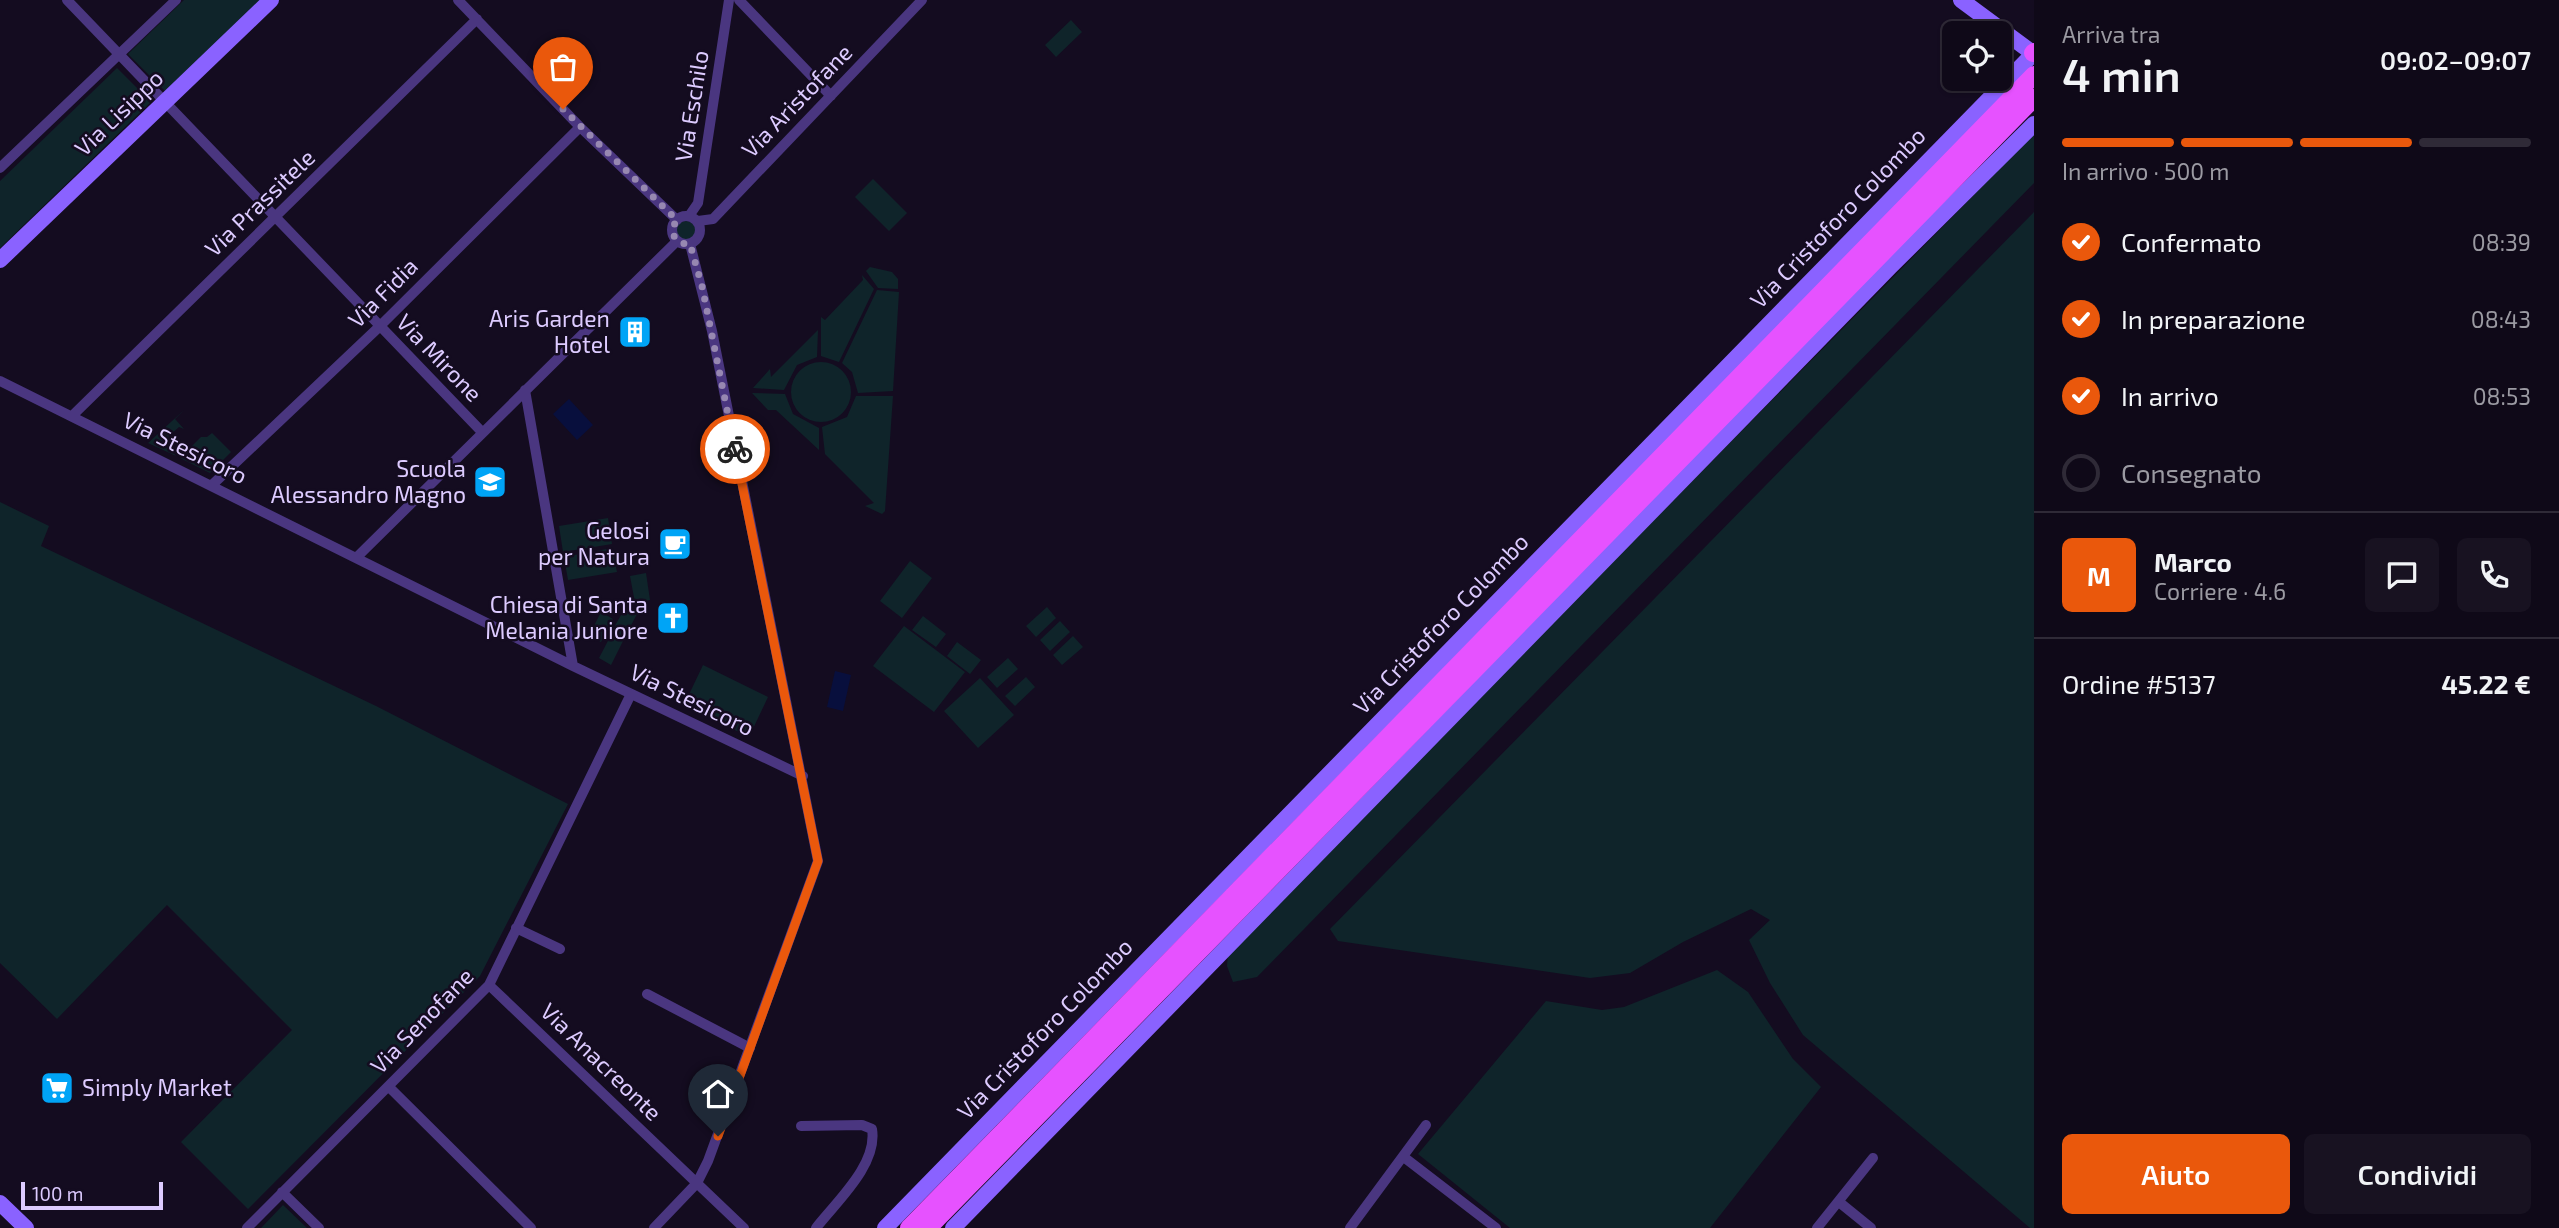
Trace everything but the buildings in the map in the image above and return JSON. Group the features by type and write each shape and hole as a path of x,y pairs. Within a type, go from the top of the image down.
{"main road":[{"name":"Via Cristoforo Colombo","path":"909,1228 2034,75"},
{"path":"928,1228 2034,98"}],"street":[{"name":"Via Mirone","path":"68,0 481,431"},
{"path":"0,168 176,0"},
{"name":"Via Lisippo","path":"0,260 271,0"},
{"path":"458,0 580,127 677,220 693,219 701,232 690,244"},
{"name":"Via Eschilo","path":"693,219 698,203 729,0"},
{"path":"739,0 831,96"},
{"name":"Via Aristofane","path":"693,219 713,219 922,0"},
{"path":"1961,0 2034,53"},
{"name":"Via Prassitele","path":"72,416 477,19"},
{"name":"Via Cristoforo Colombo","path":"885,1228 2034,53"},
{"path":"953,1228 1890,267 2034,124"},
{"name":"Via Fidia","path":"212,485 379,327 580,127"},
{"path":"677,220 672,230 677,240 690,244"},
{"path":"357,557 481,431 677,240"},
{"path":"654,1228 697,1183 817,868 817,849 803,776 712,331 690,244"},
{"path":"1869,267 1890,267"},
{"name":"Via Stesicoro","path":"0,381 573,666 803,776"},
{"path":"525,390 573,666"},
{"name":"Via Senofane","path":"247,1228 489,985 631,694"},
{"path":"516,928 560,949"},
{"name":"Via Anacreonte","path":"489,985 744,1228"},
{"path":"647,994 750,1048"},
{"path":"388,1087 531,1228"},
{"path":"801,1126 862,1125 872,1129 873,1135 870,1155 816,1228"},
{"path":"1350,1228 1405,1158 1426,1125"},
{"path":"1405,1158 1496,1228"},
{"path":"1817,1228 1873,1158"},
{"path":"282,1192 320,1228"},
{"path":"1839,1202 1871,1228"},
{"path":"0,1203 26,1228"}],"shaded area":[{"path":"184,0 260,0 165,91 128,54"},
{"path":"1071,20 1082,32 1056,57 1045,45"},
{"path":"117,68 151,102 0,248 0,181"},
{"path":"2034,134 2034,183 1257,977 1233,982 1227,966 1228,953"},
{"path":"873,179 907,213 889,231 855,197"},
{"path":"2034,212 2034,1228 2030,1228 1803,1035 1770,983 1749,940 1770,920 1751,909 1683,942 1630,973 1590,978 1338,941 1330,929"},
{"path":"682,221 690,221 696,231 690,241 682,241 676,235 676,227"},
{"path":"870,267 892,272 898,279 898,289 878,288 866,271"},
{"path":"862,275 874,289 839,362 821,356 821,317 825,320 863,280"},
{"path":"877,290 899,292 893,391 858,393 852,372 842,363"},
{"path":"818,330 817,357 797,365 784,390 753,388 770,369 771,377"},
{"path":"821,362 838,367 846,375 851,392 846,409 838,417 821,422 804,417 796,409 791,392 796,375 804,367"},
{"path":"752,393 785,394 793,414 819,428 819,450 776,410 768,410"},
{"path":"856,396 893,396 885,511 882,514 865,506 874,503 825,454 822,427 847,417"},
{"path":"569,399 593,425 577,440 553,414"},
{"path":"184,410 175,419 184,429 179,427 168,437 173,442 168,447 176,456 148,443"},
{"path":"212,433 231,452 210,473 180,458 201,437"},
{"path":"0,502 49,526 41,546 376,706 568,804 480,976 248,1209 181,1142 292,1030 167,905 57,1019 0,963"},
{"path":"608,518 612,544 563,552 559,526"},
{"path":"612,548 617,572 568,580 564,557"},
{"path":"910,561 932,578 902,618 880,601"},
{"path":"646,573 650,600 635,603 630,576"},
{"path":"1047,607 1056,618 1036,637 1026,626"},
{"path":"625,608 637,614 625,637 612,631"},
{"path":"601,612 613,619 601,642 589,636"},
{"path":"923,616 946,634 936,647 912,630"},
{"path":"1060,621 1070,632 1050,651 1040,640"},
{"path":"904,626 965,672 934,712 873,666"},
{"path":"611,635 623,641 611,665 599,658"},
{"path":"1073,636 1083,647 1062,665 1053,655"},
{"path":"957,642 981,660 970,674 947,656"},
{"path":"1008,658 1018,669 997,688 987,677"},
{"path":"703,665 768,697 749,737 684,705"},
{"path":"835,671 851,675 843,711 827,707"},
{"path":"1026,677 1035,687 1015,706 1005,696"},
{"path":"980,678 1014,715 978,748 944,711"},
{"path":"1717,970 1748,992 1793,1059 1821,1087 1710,1228 1510,1228 1418,1154 1546,1001 1602,1010 1624,1007"},
{"path":"283,1205 307,1228 261,1228"}],"way so far":[{"path":"563,109 677,220 672,230 675,239 682,244 690,244 697,263 712,331 735,449"}],"place":[{"name":"Aris Garden Hotel","path":"635,332"},
{"name":"Scuola Alessandro Magno","path":"490,482"},
{"name":"Gelosi per Natura","path":"675,544"},
{"name":"Chiesa di Santa Melania Juniore","path":"673,618"},
{"name":"Simply Market","path":"57,1088"}],"route":[{"path":"718,1136 818,861 735,449"}]}
